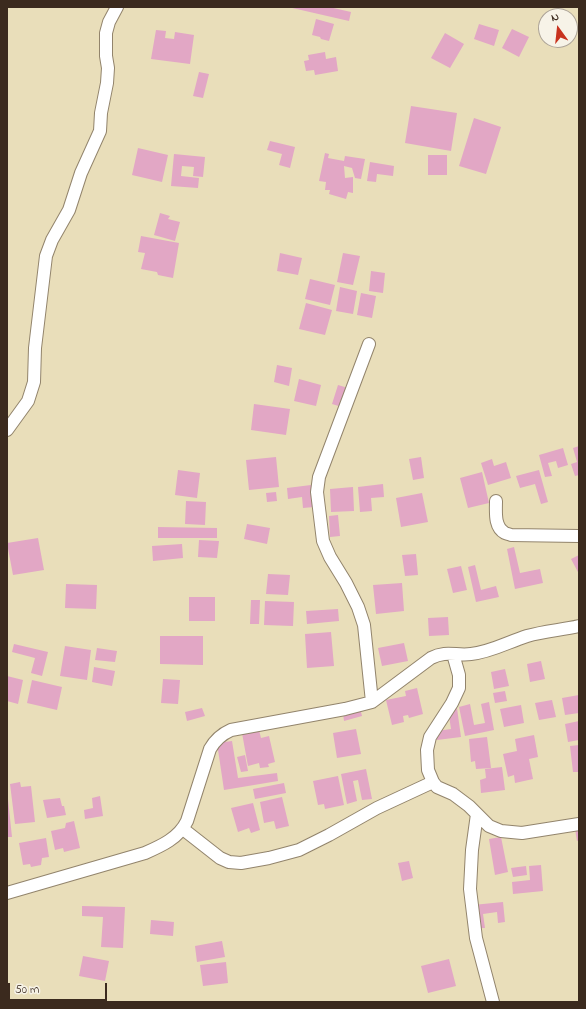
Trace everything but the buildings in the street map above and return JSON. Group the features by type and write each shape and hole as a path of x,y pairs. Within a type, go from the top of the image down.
{"street":[{"path":"7,430 28,401 34,382 35,348 46,256 52,240 70,210 81,173 100,132 101,113 107,83 108,68 106,56 106,33 109,22 117,7"},
{"path":"369,344 319,477 317,492 324,545 358,607 364,625 372,702"},
{"path":"496,501 496,520 500,529 505,533 511,535 579,536"},
{"path":"7,892 145,854 160,847 171,839 183,829 187,821 210,749 213,743 224,733 231,730 345,709 372,702 431,658 444,653 470,655 486,651 526,636 579,626"},
{"path":"454,654 459,675 459,688 452,703 430,736 427,750 428,770 433,782 437,787 453,794 470,806 489,826 501,831 522,833 579,824"},
{"path":"183,829 220,858 229,862 241,863 269,858 299,850 377,808 433,782"},
{"path":"477,814 472,850 470,888 476,938 493,1002"}]}
